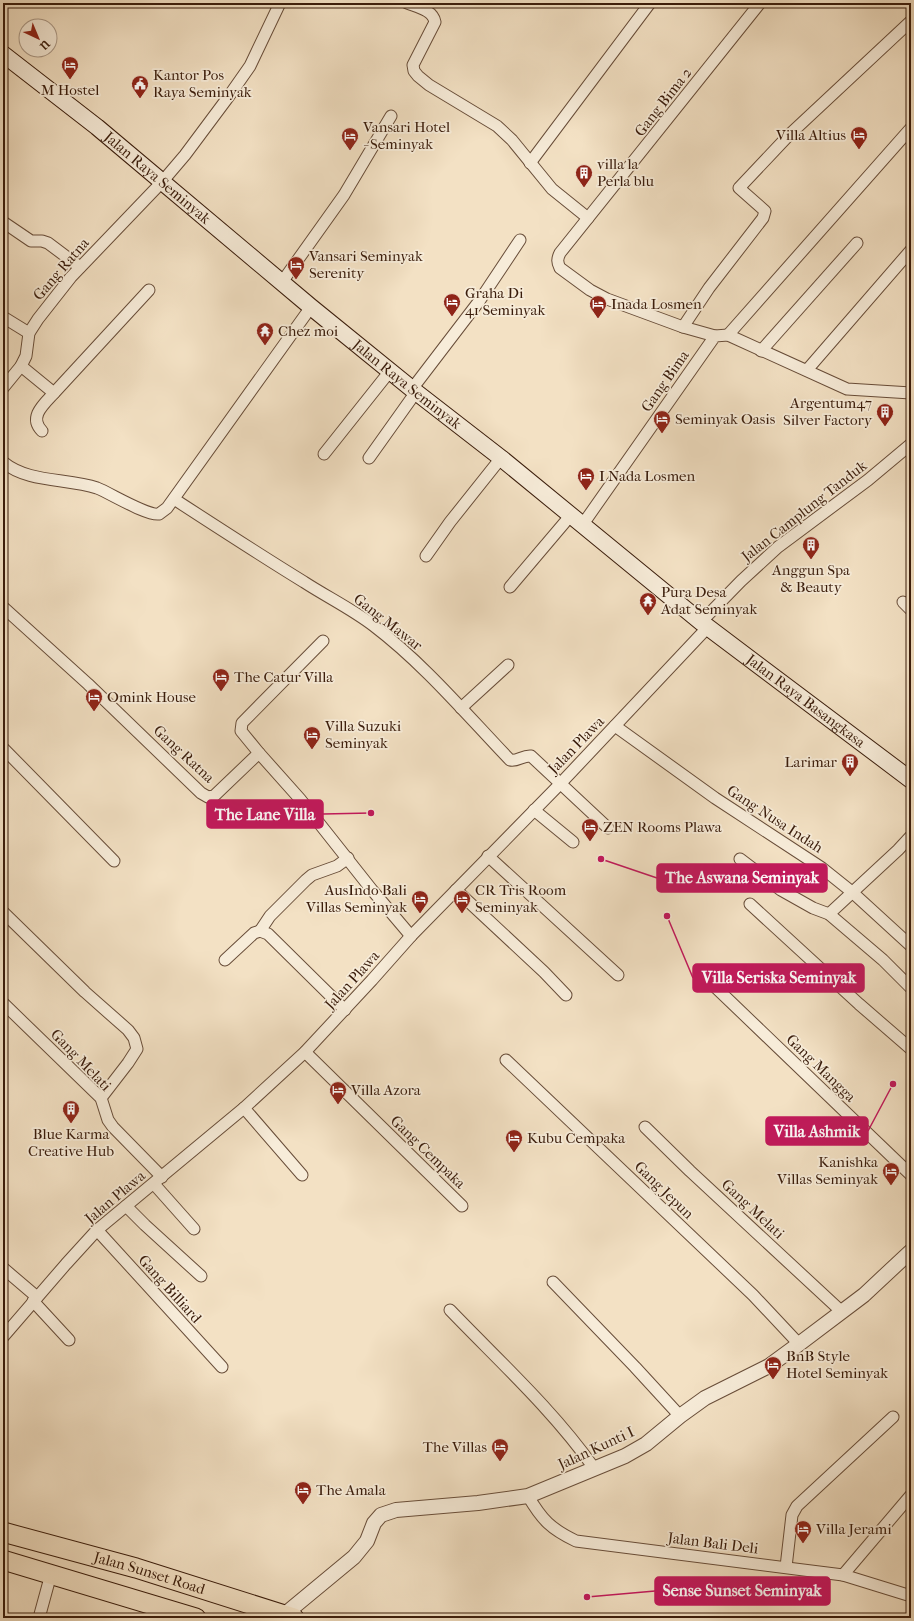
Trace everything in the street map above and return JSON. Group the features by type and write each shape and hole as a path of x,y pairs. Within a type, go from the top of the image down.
{"highway":[{"name":"Jalan Sunset Road","path":"3,1532 136,1568 287,1617"},
{"name":"Jalan Sunset Road","path":"3,1560 196,1618"}],"main road":[{"name":"Jalan Raya Seminyak","path":"3,54 97,128 311,307 501,458 705,624"},
{"name":"Jalan Raya Basangkasa","path":"705,624 911,780"}],"street":[{"name":"Gang Ratna","path":"3,388 21,366 26,356 29,333 38,319 80,266 162,182 185,155 250,66 280,3"},
{"path":"407,3 430,13 435,22 413,64 414,71 418,76 429,85 497,126 512,140 530,164 552,189 588,218"},
{"path":"530,164 650,3"},
{"name":"Gang Bima 2","path":"682,327 607,299 590,290 560,268 557,262 560,253 760,3"},
{"path":"911,21 788,135 739,188 765,211 763,218 709,288 682,327 715,336 728,335 847,389 911,394"},
{"path":"282,282 344,195 391,116"},
{"path":"728,335 911,128"},
{"path":"3,222 31,241 42,241 48,243 80,266"},
{"path":"369,458 414,390 480,300 520,240"},
{"path":"761,351 856,242"},
{"path":"807,370 911,250"},
{"path":"42,431 36,424 36,416 54,393 149,290"},
{"path":"5,466 28,474 75,482 98,489 155,515 159,514 167,508 174,499 311,307"},
{"path":"3,317 29,333"},
{"name":"Gang Bima","path":"510,587 577,520 715,336"},
{"path":"21,366 54,393"},
{"path":"324,454 390,371"},
{"name":"Jalan Camplung Tanduk","path":"705,624 741,581 778,546 868,480 911,444"},
{"path":"426,556 450,522 501,458"},
{"name":"Gang Mawar","path":"174,499 312,588 337,601 373,626 418,665 510,760 531,756 561,783"},
{"path":"902,602 911,610"},
{"name":"Gang Ratna","path":"3,607 88,684 200,793 208,797 214,796 259,753"},
{"name":"Jalan Plawa","path":"3,1337 97,1230 244,1108 305,1052 411,936 615,726 705,624"},
{"path":"323,641 242,723 241,731 300,799 372,890 411,936"},
{"path":"461,708 508,665"},
{"name":"Gang Nusa Indah","path":"615,726 715,798 822,868 852,892 911,946"},
{"path":"3,748 114,861"},
{"path":"561,783 608,828"},
{"path":"534,810 573,842"},
{"path":"829,914 911,836"},
{"path":"488,856 618,975"},
{"path":"225,960 254,933 260,931 270,916 312,875 336,866 348,858"},
{"path":"740,859 781,890 812,908 829,914 883,960 911,988"},
{"path":"456,890 544,972 566,995"},
{"path":"750,904 859,1004 911,1049"},
{"path":"3,912 85,992 128,1030 134,1038 137,1049 101,1098"},
{"path":"260,931 268,934 345,1010"},
{"name":"Gang Mangga","path":"711,983 911,1174"},
{"name":"Gang Melati","path":"3,1003 101,1098 108,1120 158,1180 194,1229"},
{"name":"Gang Cempaka","path":"305,1052 462,1206"},
{"name":"Gang Jepun","path":"506,1060 753,1295 799,1344"},
{"path":"244,1108 302,1175"},
{"name":"Gang Melati","path":"645,1127 690,1171 842,1312"},
{"path":"126,1206 201,1276"},
{"name":"Gang Billiard","path":"97,1230 222,1367"},
{"name":"Jalan Kunti I","path":"287,1617 354,1557 367,1541 374,1523 381,1514 387,1511 428,1506 478,1503 528,1496 624,1456 646,1444 680,1416 712,1394 769,1366 842,1312 887,1274 911,1251"},
{"path":"3,1268 35,1299 69,1340"},
{"path":"553,1282 680,1416"},
{"path":"450,1310 534,1397 569,1436 594,1468"},
{"path":"786,1567 792,1515 798,1506 893,1417"},
{"path":"843,1575 911,1495"},
{"name":"Jalan Bali Deli","path":"528,1496 536,1510 548,1524 555,1530 576,1540 843,1575 911,1596"},
{"path":"39,1618 51,1574"}],"place":[{"name":"M Hostel","path":"70,80"},
{"name":"Kantor Pos Raya Seminyak","path":"140,99"},
{"name":"Villa Altius","path":"859,150"},
{"name":"Vansari Hotel - Seminyak","path":"350,151"},
{"name":"villa la Perla blu","path":"584,188"},
{"name":"Vansari Seminyak Serenity","path":"296,280"},
{"name":"Graha Di 41 Seminyak","path":"452,317"},
{"name":"Inada Losmen","path":"598,319"},
{"name":"Chez moi","path":"265,346"},
{"name":"Argentum47 Silver Factory","path":"885,427"},
{"name":"Seminyak Oasis","path":"662,434"},
{"name":"I Nada Losmen","path":"586,491"},
{"name":"Anggun Spa & Beauty","path":"811,560"},
{"name":"Pura Desa Adat Seminyak","path":"648,616"},
{"name":"The Catur Villa","path":"221,692"},
{"name":"Omink House","path":"94,712"},
{"name":"Villa Suzuki Seminyak","path":"312,750"},
{"name":"Larimar","path":"850,777"},
{"name":"The Lane Villa","path":"371,813"},
{"name":"ZEN Rooms Plawa","path":"590,842"},
{"name":"The Aswana Seminyak","path":"601,859"},
{"name":"AusIndo Bali Villas Seminyak","path":"420,914"},
{"name":"CR Tris Room Seminyak","path":"462,914"},
{"name":"Villa Seriska Seminyak","path":"667,916"},
{"name":"Villa Ashmik","path":"893,1084"},
{"name":"Villa Azora","path":"338,1105"},
{"name":"Blue Karma Creative Hub","path":"71,1124"},
{"name":"Kubu Cempaka","path":"514,1153"},
{"name":"Kanishka Villas Seminyak","path":"891,1186"},
{"name":"BnB Style Hotel Seminyak","path":"773,1380"},
{"name":"The Villas","path":"500,1462"},
{"name":"The Amala","path":"303,1505"},
{"name":"Villa Jerami","path":"803,1544"},
{"name":"Sense Sunset Seminyak","path":"587,1597"}]}
